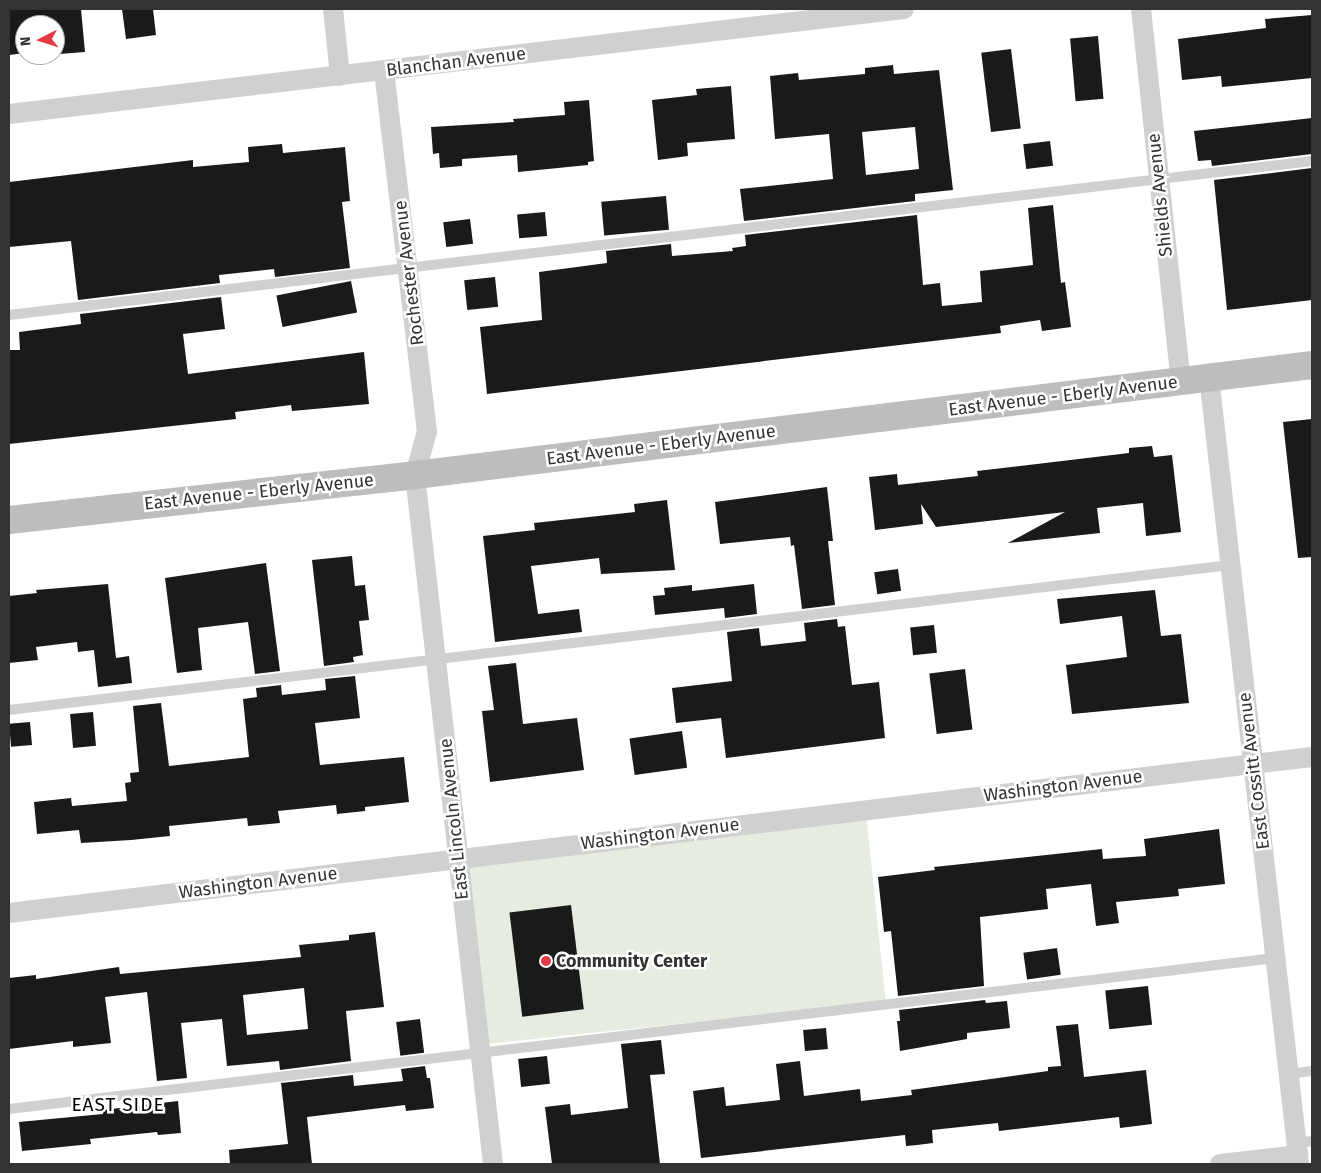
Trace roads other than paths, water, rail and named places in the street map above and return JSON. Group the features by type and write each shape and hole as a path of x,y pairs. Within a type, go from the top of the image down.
{"main road":[{"name":"East Avenue - Eberly Avenue","path":"9,520 415,475 1312,365"}],"street":[{"path":"333,9 340,76"},
{"name":"Blanchan Avenue","path":"9,114 904,9"},
{"name":"Shields Avenue","path":"1141,9 1181,381"},
{"name":"Rochester Avenue","path":"384,71 427,431 415,475"},
{"name":"East Cossitt Avenue","path":"1208,377 1288,1074 1301,1151"},
{"name":"East Lincoln Avenue","path":"415,475 493,1164"},
{"name":"Washington Avenue","path":"9,913 1312,757"},
{"path":"1220,1164 1301,1151"}],"lane":[{"path":"9,315 1312,161"},
{"path":"9,710 1230,565"},
{"path":"9,1108 1275,958"},
{"path":"1288,1074 1312,1071"}],"place":[{"name":"Community Center","path":"546,961"}],"district":[{"name":"EAST SIDE","path":"118,1105"}]}
